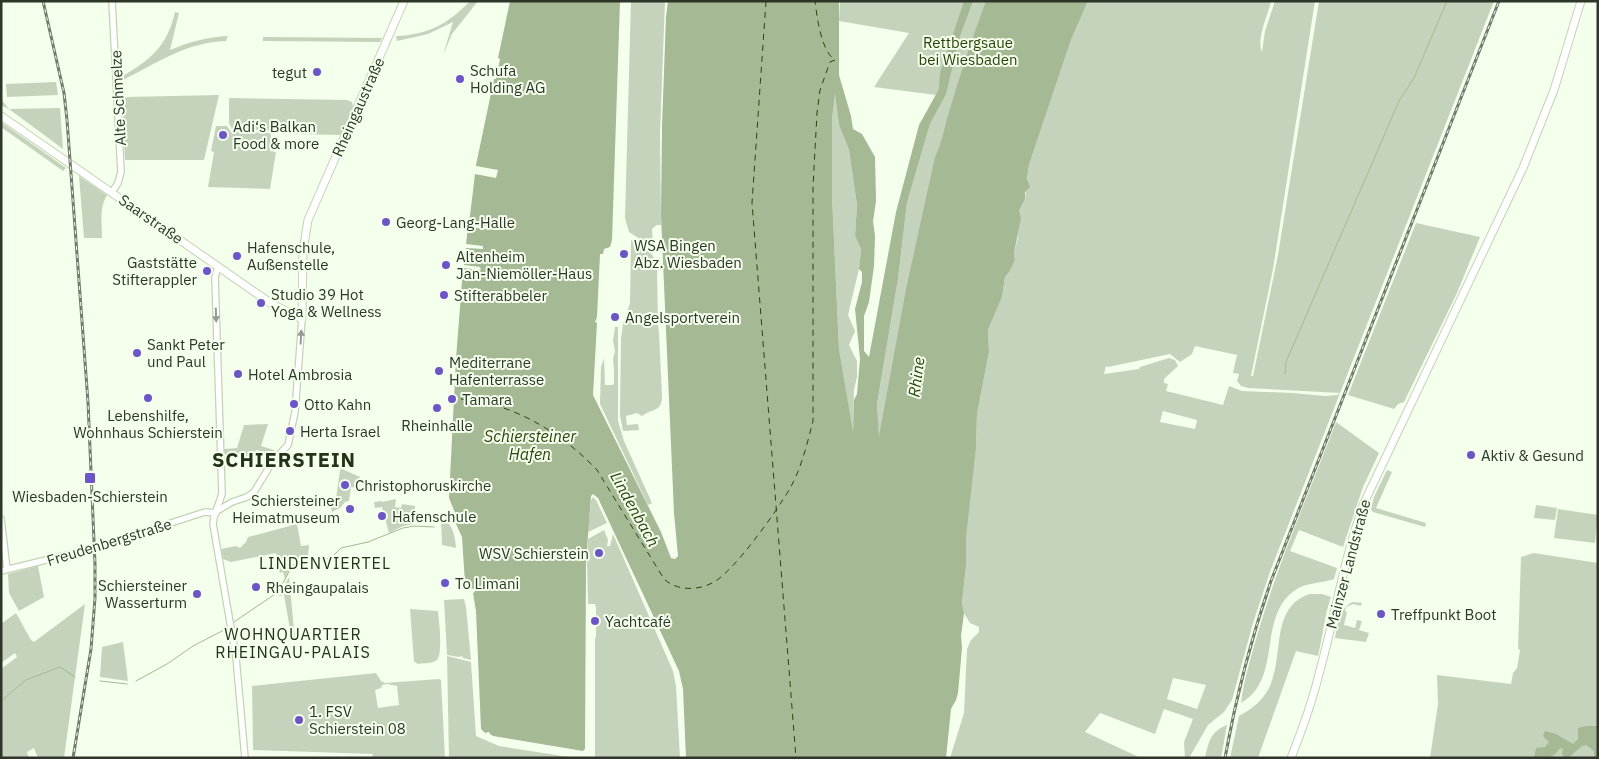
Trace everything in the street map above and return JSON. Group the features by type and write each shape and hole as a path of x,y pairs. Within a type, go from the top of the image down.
{"main road":[{"name":"Rheingaustraße","path":"302,319 305,237 312,212 404,1"},
{"name":"Mainzer Landstraße","path":"1291,758 1318,679 1359,516 1375,477 1532,146 1558,77 1581,1"},
{"name":"Saarstraße","path":"1,116 287,313 302,319"},
{"path":"287,313 297,311 302,304"}],"street":[{"name":"Alte Schmelze","path":"112,1 122,172 112,192"},
{"path":"218,266 215,277 222,494 213,526 236,657 245,758"},
{"path":"216,513 232,502 246,497 255,491 273,461 285,451 289,443 296,408 302,319"},
{"path":"222,494 227,500 232,502"},
{"name":"Freudenbergstraße","path":"4,570 43,562 149,531 205,512 216,513"},
{"path":"1,519 4,570"}],"green space":[{"path":"470,1 478,1 452,34 443,55 453,22 428,34 397,41 396,36 428,31 437,27 454,16"},
{"path":"631,1 665,1 660,134 661,225 657,225 652,229 653,245 649,245 629,232 625,218"},
{"name":"Rettbergsaue bei Wiesbaden","path":"840,1 1037,1 908,282 879,438 877,404 898,279 907,203 930,124 944,96 874,87 909,33 839,21"},
{"path":"1088,1 1271,1 1261,34 1262,52 1265,31 1275,1 1315,1 1273,269 1251,376 1253,376 1278,255 1319,1 1494,1 1271,569 1253,623 1232,700 1224,712 1208,725 1189,758 1185,758 1184,742 1193,719 1164,709 1155,734 1100,713 1085,732 1141,758 950,758 964,713 967,649 971,640 979,632 979,627 970,623 964,613 962,603 966,566 965,538 976,449 977,414 989,352 988,330 1002,297 1005,277 1015,260 1014,253 1018,237 1019,211 1025,199 1029,165 1071,40","holes":["1195,346 1237,355 1233,373 1239,374 1237,381 1241,386 1248,388 1340,393 1325,396 1242,391 1229,386 1223,405 1166,391 1168,384 1164,383 1164,379 1178,366 1175,360 1169,358 1140,367 1139,369 1104,374 1106,366 1170,354 1180,362 1192,354","1163,411 1197,420 1195,429 1160,422","1173,678 1206,685 1197,709 1167,699"]},
{"path":"175,12 179,13 170,50 191,42 213,37 228,36 226,41 212,42 185,49 123,80 121,77 141,65 156,51 167,35"},
{"path":"263,37 382,38 380,42 263,41"},
{"path":"56,82 58,95 7,97 6,84"},
{"path":"835,93 839,125 849,150 857,205 855,236 861,249 859,269 848,315 855,331 849,345 857,361 853,436 839,349 832,196 832,119"},
{"path":"219,95 204,160 125,160 122,101 126,97"},
{"path":"229,98 347,100 352,102 353,106 342,135 297,134 293,131 232,129 229,123"},
{"path":"1,99 9,109 1,105"},
{"path":"60,108 63,149 9,109"},
{"path":"1,122 66,168 63,171 1,127"},
{"path":"216,126 227,126 231,132 271,133 270,151 276,152 270,189 208,187 214,152 211,151"},
{"path":"79,176 107,195 102,210 102,238 84,238"},
{"path":"1416,223 1480,237 1457,293 1404,402 1398,404 1394,409 1348,395"},
{"path":"631,240 653,256 657,266 662,401 659,407 642,416 637,413 626,416 627,425 638,424 639,430 623,431 620,415 621,339 623,324 630,303"},
{"path":"615,327 618,327 618,421 624,441 652,503 648,505 600,404 601,367 604,358 605,385 614,384 613,359 615,351 613,341"},
{"path":"1336,422 1379,453 1363,487 1343,547 1299,530 1290,551 1337,568 1334,579 1299,588 1283,603 1276,617 1262,679 1254,692 1241,703 1248,666 1267,603"},
{"path":"268,424 261,446 274,450 272,454 256,450 254,457 250,458 224,457 224,449 237,448 244,425"},
{"path":"342,469 360,477 357,488 351,487 349,501 332,512 330,505 335,504 340,470"},
{"path":"1387,470 1392,472 1376,508 1426,523 1425,527 1373,512 1371,509 1374,497"},
{"path":"593,497 607,523 588,532 591,500"},
{"path":"396,499 395,507 401,508 402,504 415,506 414,524 403,526 389,533 382,507 375,508 374,502"},
{"path":"1536,505 1557,508 1555,520 1534,518"},
{"path":"1558,509 1598,515 1595,543 1554,538"},
{"path":"441,520 448,523 451,527 456,548 442,545"},
{"path":"297,524 301,546 309,545 308,556 291,561 288,564 295,564 290,568 285,579 283,572 279,573 276,553 231,562 223,559 221,549 236,546 240,548 248,537"},
{"path":"604,530 608,540 607,546 610,546 613,534 673,671 676,686 680,758 595,758 596,607 595,604 588,604 587,562 588,539"},
{"path":"1534,553 1598,563 1598,758 1430,758 1438,704 1437,675 1511,684 1513,673 1517,668 1520,650 1518,649 1521,557"},
{"path":"38,566 44,597 19,611 9,593 8,574"},
{"path":"289,577 295,640 292,641 284,595 279,596"},
{"path":"1310,594 1322,594 1331,597 1318,656 1296,651 1258,758 1230,758 1239,716 1263,697 1274,676 1283,621 1297,600"},
{"path":"464,599 471,660 462,656 447,655 444,600"},
{"path":"1353,602 1362,603 1361,606 1353,604 1346,607 1345,611 1347,612 1344,625 1355,628 1357,620 1362,621 1359,630 1369,633 1366,642 1335,638 1342,612 1348,604"},
{"path":"85,604 64,758 38,758 34,748 27,752 29,758 1,758 1,669 17,657 15,653 1,663 1,624 16,613 34,642"},
{"path":"410,609 438,611 440,651 437,660 430,663 417,664 414,662"},
{"path":"123,642 128,681 100,677 102,647"},
{"path":"447,656 471,662 476,736 499,746 575,758 449,758"},
{"path":"376,673 381,681 385,683 439,679 441,680 445,758 372,758 373,754 253,750 252,686","holes":["387,684 397,686 399,705 378,708 375,690"]},
{"path":"1227,725 1221,758 1205,758 1211,738 1217,730"}],"water":[{"path":"510,1 620,1 612,240 610,247 604,249 603,254 600,254 597,317 595,322 597,323 593,395 661,532 671,558 675,559 678,556 674,513 661,216 662,126 668,1 839,1 839,75 853,129 862,134 875,157 874,266 869,302 864,316 864,351 869,357 896,212 919,125 939,89 940,73 964,1 973,1 960,36 946,94 930,124 907,203 898,279 877,404 879,436 906,289 935,157 966,56 986,1 1088,1 1071,40 1029,165 1027,179 1030,187 1025,192 1025,199 1019,211 1021,218 1014,253 1015,260 1005,277 1002,297 988,330 989,352 977,414 976,449 966,537 966,566 962,603 964,613 958,693 951,709 946,758 686,758 683,689 679,671 598,498 593,494 591,496 586,562 585,749 583,751 493,736 481,729 476,611 473,593 475,592 474,589 465,583 462,537 456,524 458,520 449,498 463,268 481,270 480,267 464,265 466,248 483,249 483,246 466,244 468,227 486,229 486,226 469,224 475,174 496,178 498,170 476,165 494,79 496,79 500,59 498,58","holes":["835,94 839,125 849,150 857,205 855,236 861,249 859,269 862,272 862,282 855,309 860,359 857,394 854,400 853,432 839,349 832,196 832,119"]},
{"path":"1598,726 1598,758 1594,758 1594,751 1586,745 1582,746 1568,758 1564,758 1562,754 1563,748 1559,749 1554,755 1545,758 1534,758 1536,748 1545,747 1549,742 1543,736 1545,731 1556,734 1573,744 1578,739 1578,728"}],"waterway":[{"path":"1285,374 1286,362 1399,101 1414,78 1447,1"},
{"name":"Lindenbach","path":"234,622 278,592 291,568 296,564 324,560 333,556 341,548 368,542 403,528 414,526 434,527"},
{"name":"Lindenbach","path":"136,681 167,664 193,646 226,629"},
{"name":"Lindenbach","path":"1,701 26,680 60,667 75,677"},
{"name":"Lindenbach","path":"100,681 127,684"}],"ferry route":[{"path":"766,1 752,203 796,758"},
{"path":"461,399 480,402 518,413 552,432 583,456 597,470 664,579 669,583 681,588 701,587 714,582 733,566 765,526 789,490 806,448 813,421 813,187 817,113 820,90 830,62 835,60 830,56 823,42 815,1"}],"railway":[{"path":"43,1 64,93 67,120 88,402 95,564 95,598 91,649 73,758"},
{"path":"1225,758 1245,668 1271,581 1499,1"}],"place":[{"name":"tegut","path":"317,72"},
{"name":"Schufa Holding AG","path":"460,79"},
{"name":"Adi‘s Balkan Food & more","path":"223,135"},
{"name":"Georg-Lang-Halle","path":"386,222"},
{"name":"WSA Bingen Abz. Wiesbaden","path":"624,254"},
{"name":"Hafenschule, Außenstelle","path":"237,256"},
{"name":"Altenheim Jan-Niemöller-Haus","path":"446,265"},
{"name":"Gaststätte Stifterappler","path":"207,271"},
{"name":"Stifterabbeler","path":"444,295"},
{"name":"Studio 39 Hot Yoga & Wellness","path":"261,303"},
{"name":"Angelsportverein","path":"615,317"},
{"name":"Sankt Peter und Paul","path":"137,353"},
{"name":"Mediterrane Hafenterrasse","path":"439,371"},
{"name":"Hotel Ambrosia","path":"238,374"},
{"name":"Lebenshilfe, Wohnhaus Schierstein","path":"148,398"},
{"name":"Tamara","path":"452,399"},
{"name":"Otto Kahn","path":"294,404"},
{"name":"Rheinhalle","path":"437,408"},
{"name":"Herta Israel","path":"290,431"},
{"name":"Aktiv & Gesund","path":"1471,455"},
{"name":"Wiesbaden-Schierstein","path":"90,478"},
{"name":"Christophoruskirche","path":"345,485"},
{"name":"Schiersteiner Heimatmuseum","path":"350,509"},
{"name":"Hafenschule","path":"382,516"},
{"name":"WSV Schierstein","path":"599,553"},
{"name":"To Limani","path":"445,583"},
{"name":"Rheingaupalais","path":"256,587"},
{"name":"Schiersteiner Wasserturm","path":"197,594"},
{"name":"Treffpunkt Boot","path":"1381,614"},
{"name":"Yachtcafé","path":"595,621"},
{"name":"1. FSV Schierstein 08","path":"299,720"}],"district":[{"name":"SCHIERSTEIN","path":"284,459"},
{"name":"LINDENVIERTEL","path":"325,563"},
{"name":"WOHNQUARTIER RHEINGAU-PALAIS","path":"293,643"}],"water label":[{"name":"Rhine","path":"916,377"},
{"name":"Schiersteiner Hafen","path":"530,445"}]}
